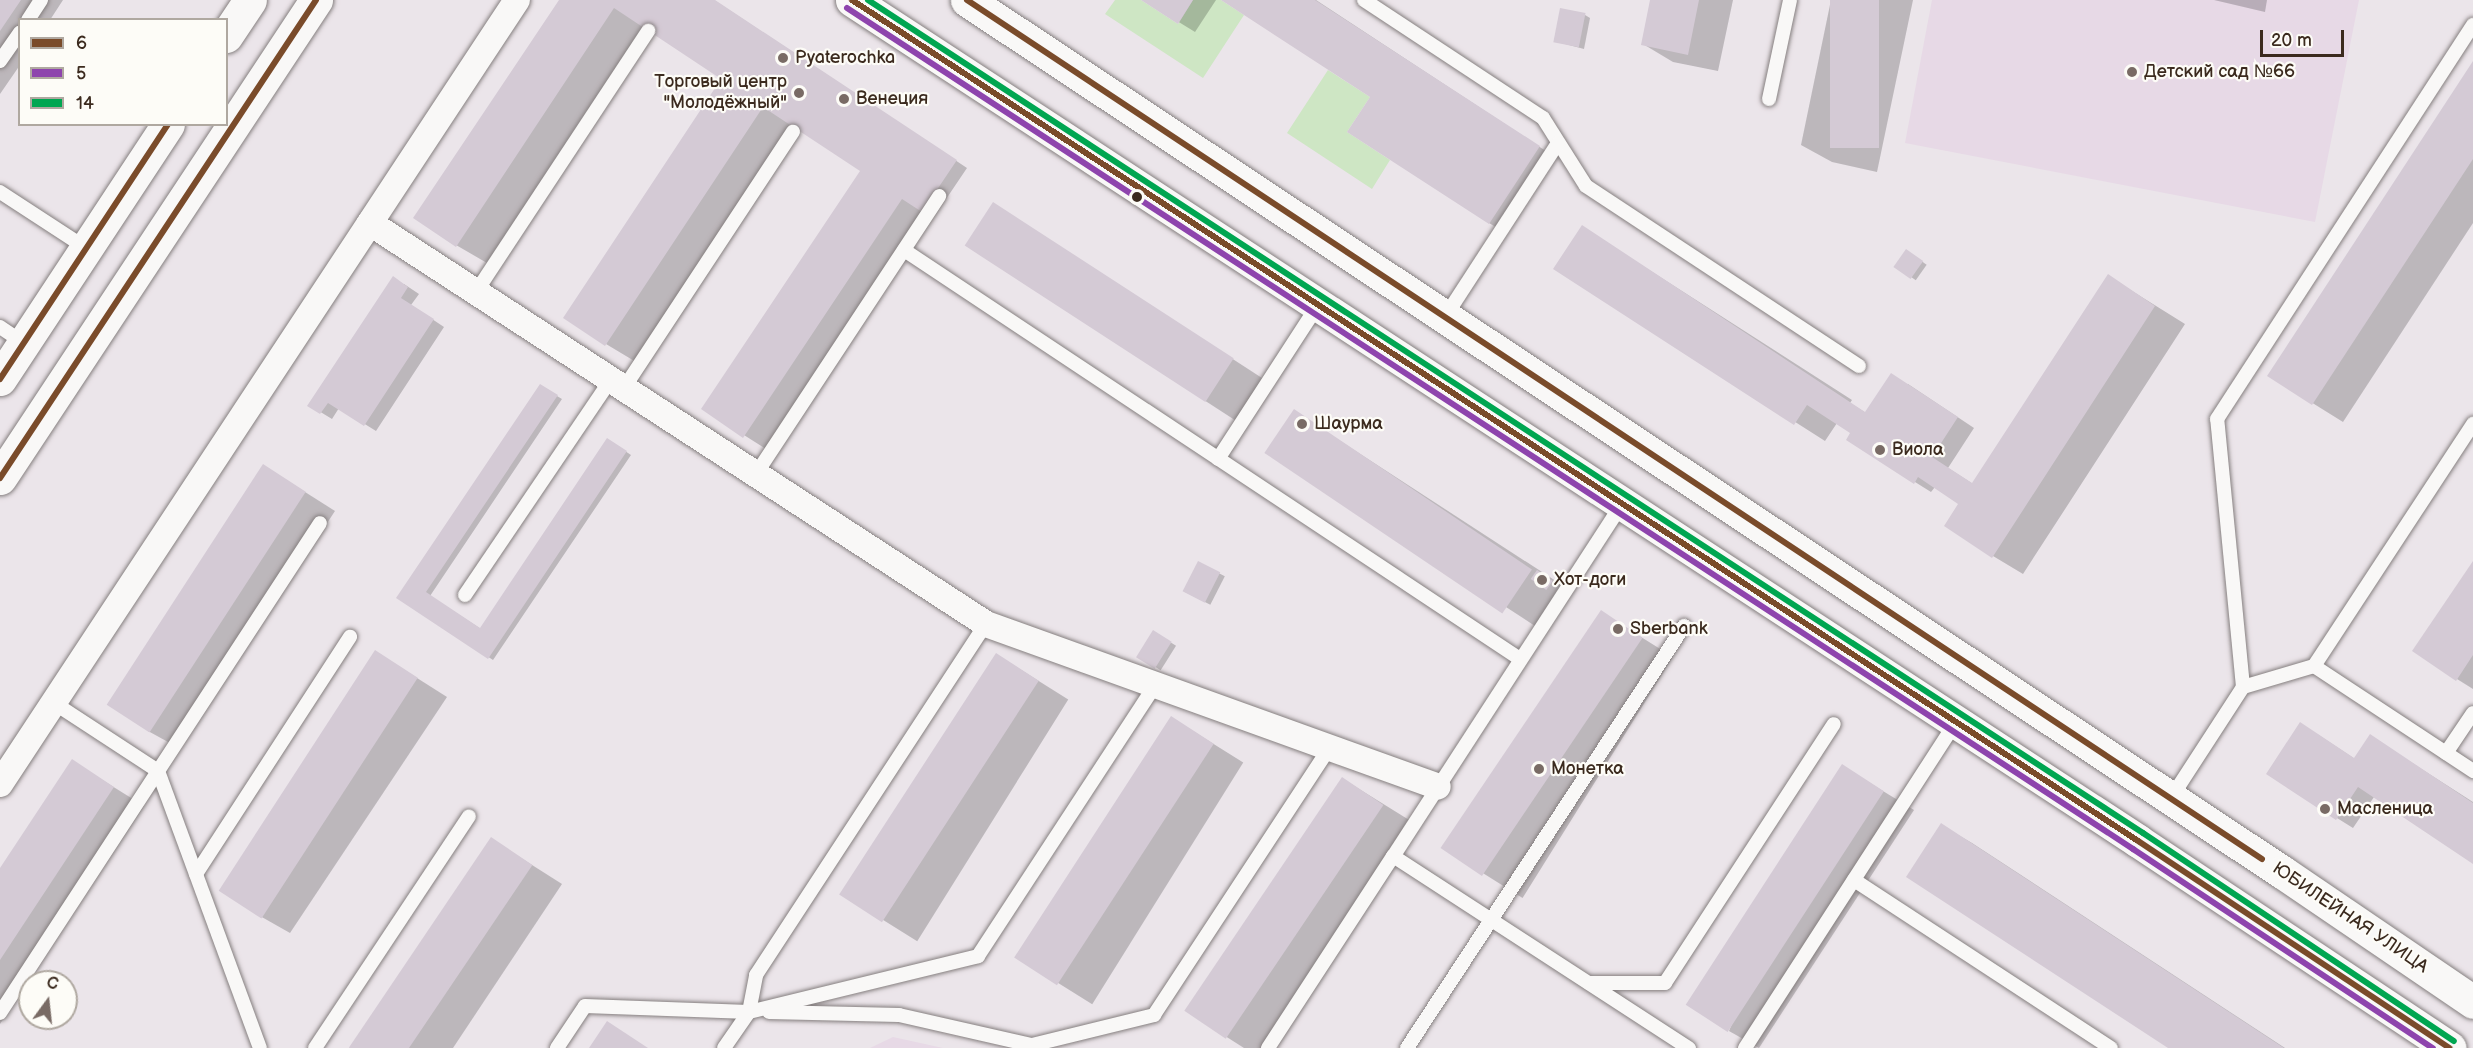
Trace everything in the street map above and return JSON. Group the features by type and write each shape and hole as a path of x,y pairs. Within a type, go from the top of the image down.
{"main road":[{"path":"228,33 250,0"},
{"path":"0,478 316,0"},
{"path":"852,0 1956,722 2449,1048"},
{"name":"ЮБИЛЕЙНАЯ УЛИЦА","path":"967,0 2171,798 2473,1002"},
{"path":"0,379 12,335 86,248 167,126"}],"street":[{"path":"0,784 517,0"},
{"path":"370,223 986,624 1438,787"}],"lane":[{"path":"29,18 41,0"},
{"path":"1364,0 1543,118 1586,186 1858,366"},
{"path":"1769,99 1790,0"},
{"path":"2171,798 2242,687 2217,419 2473,26"},
{"path":"476,292 648,31"},
{"path":"0,61 18,35"},
{"path":"465,595 617,384 793,132"},
{"path":"1445,317 1558,142"},
{"path":"0,192 86,248"},
{"path":"756,474 939,196"},
{"path":"904,250 1520,659"},
{"path":"1218,459 1318,305"},
{"path":"2242,687 2314,666 2473,424"},
{"path":"1268,1048 1622,504"},
{"path":"0,1013 320,523"},
{"path":"724,1048 749,1012 756,975 986,624"},
{"path":"1407,1048 1493,921 1684,626"},
{"path":"196,874 350,637"},
{"path":"2314,666 2473,771"},
{"path":"749,1012 978,956 1156,684"},
{"path":"54,703 158,771 260,1048"},
{"path":"2446,753 2473,713"},
{"path":"1745,1048 1956,722"},
{"path":"1589,983 1665,983 1834,724"},
{"path":"557,1048 585,1006 899,1015 1038,1047 1154,1016 1330,747"},
{"path":"315,1048 469,816"},
{"path":"1393,856 1689,1048"},
{"path":"1854,880 2111,1048"}],"shaded area":[{"name":"Детский сад №66","path":"1932,0 2359,0 2315,222 1905,143"},
{"path":"893,1037 943,1048 870,1048"}],"green space":[{"path":"1115,0 1141,0 1178,24 1193,0 1221,0 1244,15 1203,78 1105,14"},
{"path":"1328,70 1370,97 1347,132 1390,160 1372,189 1287,133"}],"building":[{"path":"0,0 21,0 0,31"},
{"path":"559,0 715,0 957,160 922,212 902,199 743,438 701,409 860,171 763,107 605,346 563,318 721,79 614,8 456,247 413,218"},
{"path":"1141,0 1193,0 1178,24"},
{"path":"1221,0 1315,0 1540,146 1489,224 1347,132 1370,97"},
{"path":"1650,0 1699,0 1688,55 1641,45"},
{"path":"1830,0 1879,0 1879,148 1830,148"},
{"path":"1560,8 1586,13 1579,47 1553,42"},
{"path":"2473,61 2473,159 2312,405 2267,376"},
{"path":"993,202 1234,358 1205,402 965,246"},
{"path":"1582,225 1865,412 1891,373 1958,417 1932,457 1972,483 2108,274 2155,306 1992,558 1944,526 1958,504 1918,477 1914,484 1846,440 1850,433 1807,405 1794,425 1553,269"},
{"path":"1906,249 1923,261 1911,279 1893,267"},
{"path":"393,276 408,287 401,298 434,319 364,426 328,403 320,414 307,406"},
{"path":"540,384 558,395 426,592 480,628 607,438 627,451 488,659 396,598"},
{"path":"1294,409 1532,569 1502,613 1264,453"},
{"path":"263,464 306,492 149,732 107,705"},
{"path":"1198,561 1220,572 1205,603 1183,591"},
{"path":"2473,561 2473,655 2456,681 2412,651"},
{"name":"Хот-доги","path":"1537,570 1553,581 1546,590 1531,579"},
{"path":"1601,610 1642,638 1482,876 1441,848"},
{"path":"1153,630 1172,642 1155,669 1136,657"},
{"path":"375,650 418,678 261,918 219,891"},
{"path":"996,653 1039,681 882,922 839,895"},
{"path":"1171,716 1214,744 1057,985 1014,958"},
{"path":"2300,722 2354,758 2370,734 2473,803 2473,864 2358,787 2336,820 2266,774"},
{"path":"72,759 114,787 0,960 0,868"},
{"path":"1842,764 1884,791 1728,1032 1686,1005"},
{"path":"1342,777 1383,805 1226,1039 1184,1011"},
{"path":"1941,823 2284,1048 2168,1048 1906,877"},
{"path":"491,837 532,865 409,1048 349,1048"},
{"path":"607,1021 648,1048 589,1048"}],"transit line":[{"name":"6","path":"0,478 316,0"},
{"name":"6","path":"852,0 2138,841 2449,1048"},
{"name":"14","path":"868,0 2143,833 2454,1041"},
{"name":"6","path":"967,0 2262,859"},
{"name":"5","path":"847,8 2133,849 2433,1048"},
{"name":"6","path":"0,379 167,126"}],"place":[{"name":"Pyaterochka","path":"783,58"},
{"name":"Детский сад №66","path":"2132,72"},
{"name":"Торговый центр \"Молодёжный\"","path":"799,93"},
{"name":"Венеция","path":"844,99"},
{"name":"Шаурма","path":"1302,424"},
{"name":"Виола","path":"1880,450"},
{"name":"Хот-доги","path":"1542,580"},
{"name":"Sberbank","path":"1618,629"},
{"name":"Монетка","path":"1539,769"},
{"name":"Масленица","path":"2325,809"}]}
